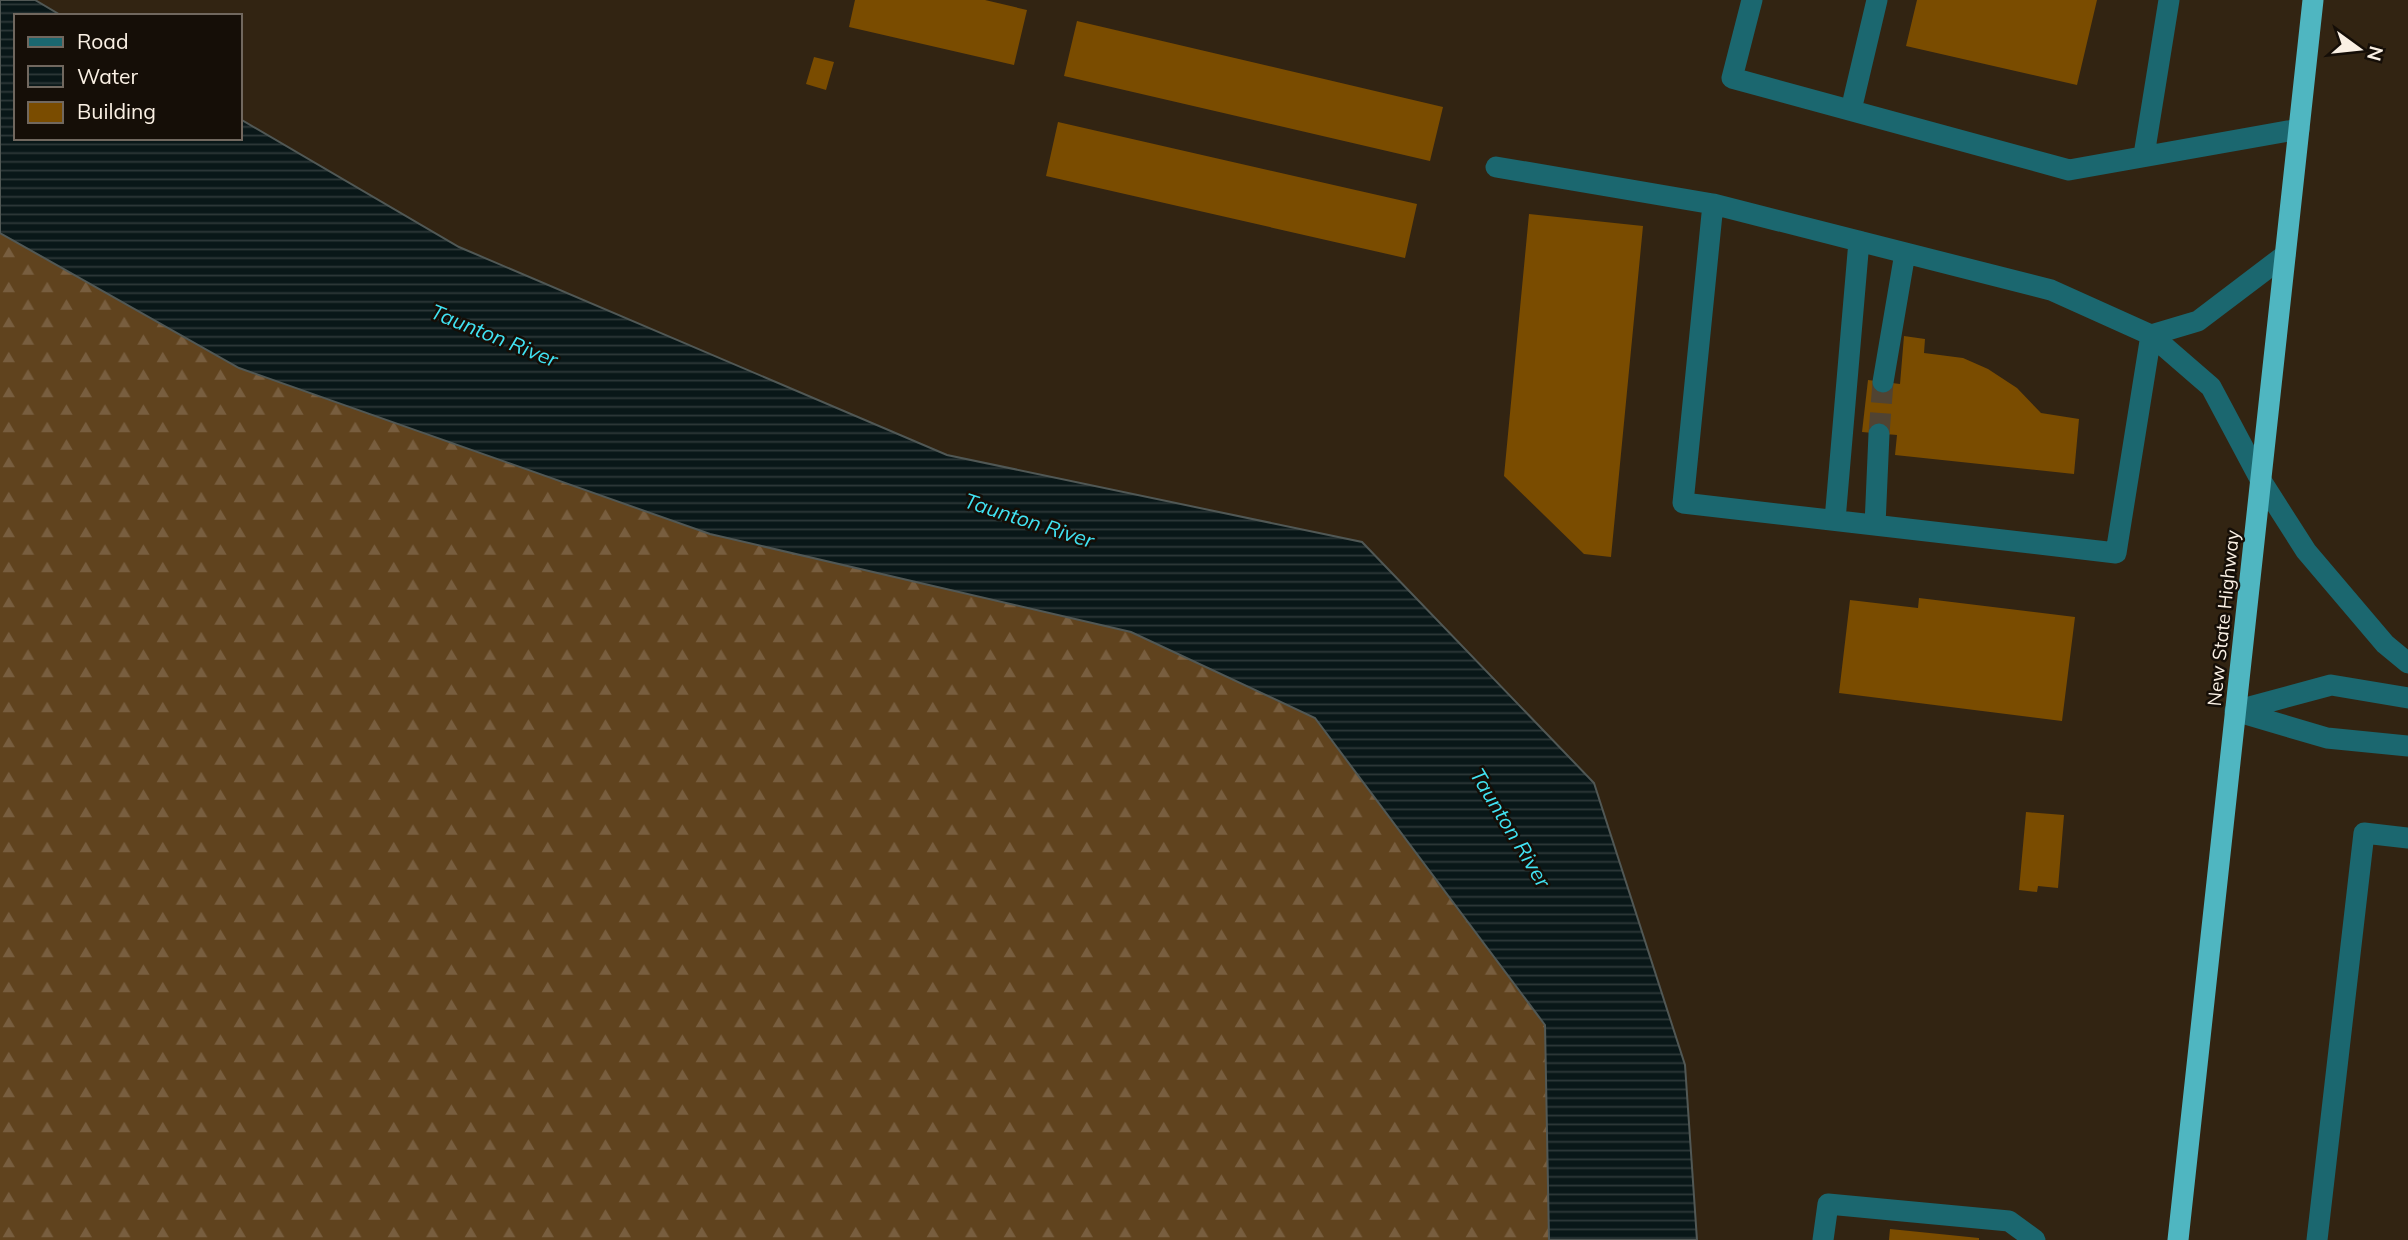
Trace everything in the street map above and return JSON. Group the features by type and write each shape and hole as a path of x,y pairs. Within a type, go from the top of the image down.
{"highway":[{"name":"New State Highway","path":"2178,1240 2313,0"}],"lane":[{"path":"1752,0 1732,78 2069,170 2299,129"},
{"path":"1851,110 1877,0"},
{"path":"2144,155 2169,0"},
{"path":"1496,167 1713,204 2051,290 2151,335 2211,387 2260,479 2306,551 2385,644 2408,663"},
{"path":"1713,204 1683,503 2116,553 2151,335"},
{"path":"1835,520 1859,241"},
{"path":"1883,382 1905,253"},
{"path":"2151,335 2198,321 2285,255"},
{"path":"1875,525 1879,434"},
{"path":"2235,711 2331,685 2408,698"},
{"path":"2235,711 2326,738 2408,746"},
{"path":"2317,1240 2364,833 2408,838"},
{"path":"1823,1240 1828,1204 2009,1222 2035,1240"}],"green space":[{"path":"0,233 239,368 710,534 1131,632 1315,718 1545,1025 1549,1240 0,1240"}],"water":[{"name":"Taunton River","path":"0,0 35,0 59,14 14,14 14,140 242,140 242,120 459,247 947,455 1362,542 1594,783 1685,1065 1697,1240 1549,1240 1545,1025 1315,718 1131,632 710,534 239,368 0,233"}],"building":[{"path":"855,0 985,0 1027,10 1014,65 849,27"},
{"path":"1917,0 2097,0 2077,85 1906,46"},
{"path":"1077,21 1443,107 1430,161 1064,76"},
{"path":"814,57 834,62 826,90 806,84"},
{"path":"1058,122 1417,204 1405,258 1046,176"},
{"path":"1529,214 1643,226 1611,557 1584,554 1504,476"},
{"path":"1904,336 1925,339 1924,353 1963,358 1988,369 2017,388 2041,413 2079,419 2074,474 1895,455 1897,435 1862,432 1868,380 1900,384"},
{"path":"1919,598 2075,617 2062,721 1839,693 1850,600 1918,608"},
{"path":"2026,812 2064,815 2058,888 2038,886 2037,892 2019,890"},
{"path":"1890,1229 1979,1238 1979,1240 1889,1240"}],"tunnel":[{"path":"1879,434 1883,382"}]}
